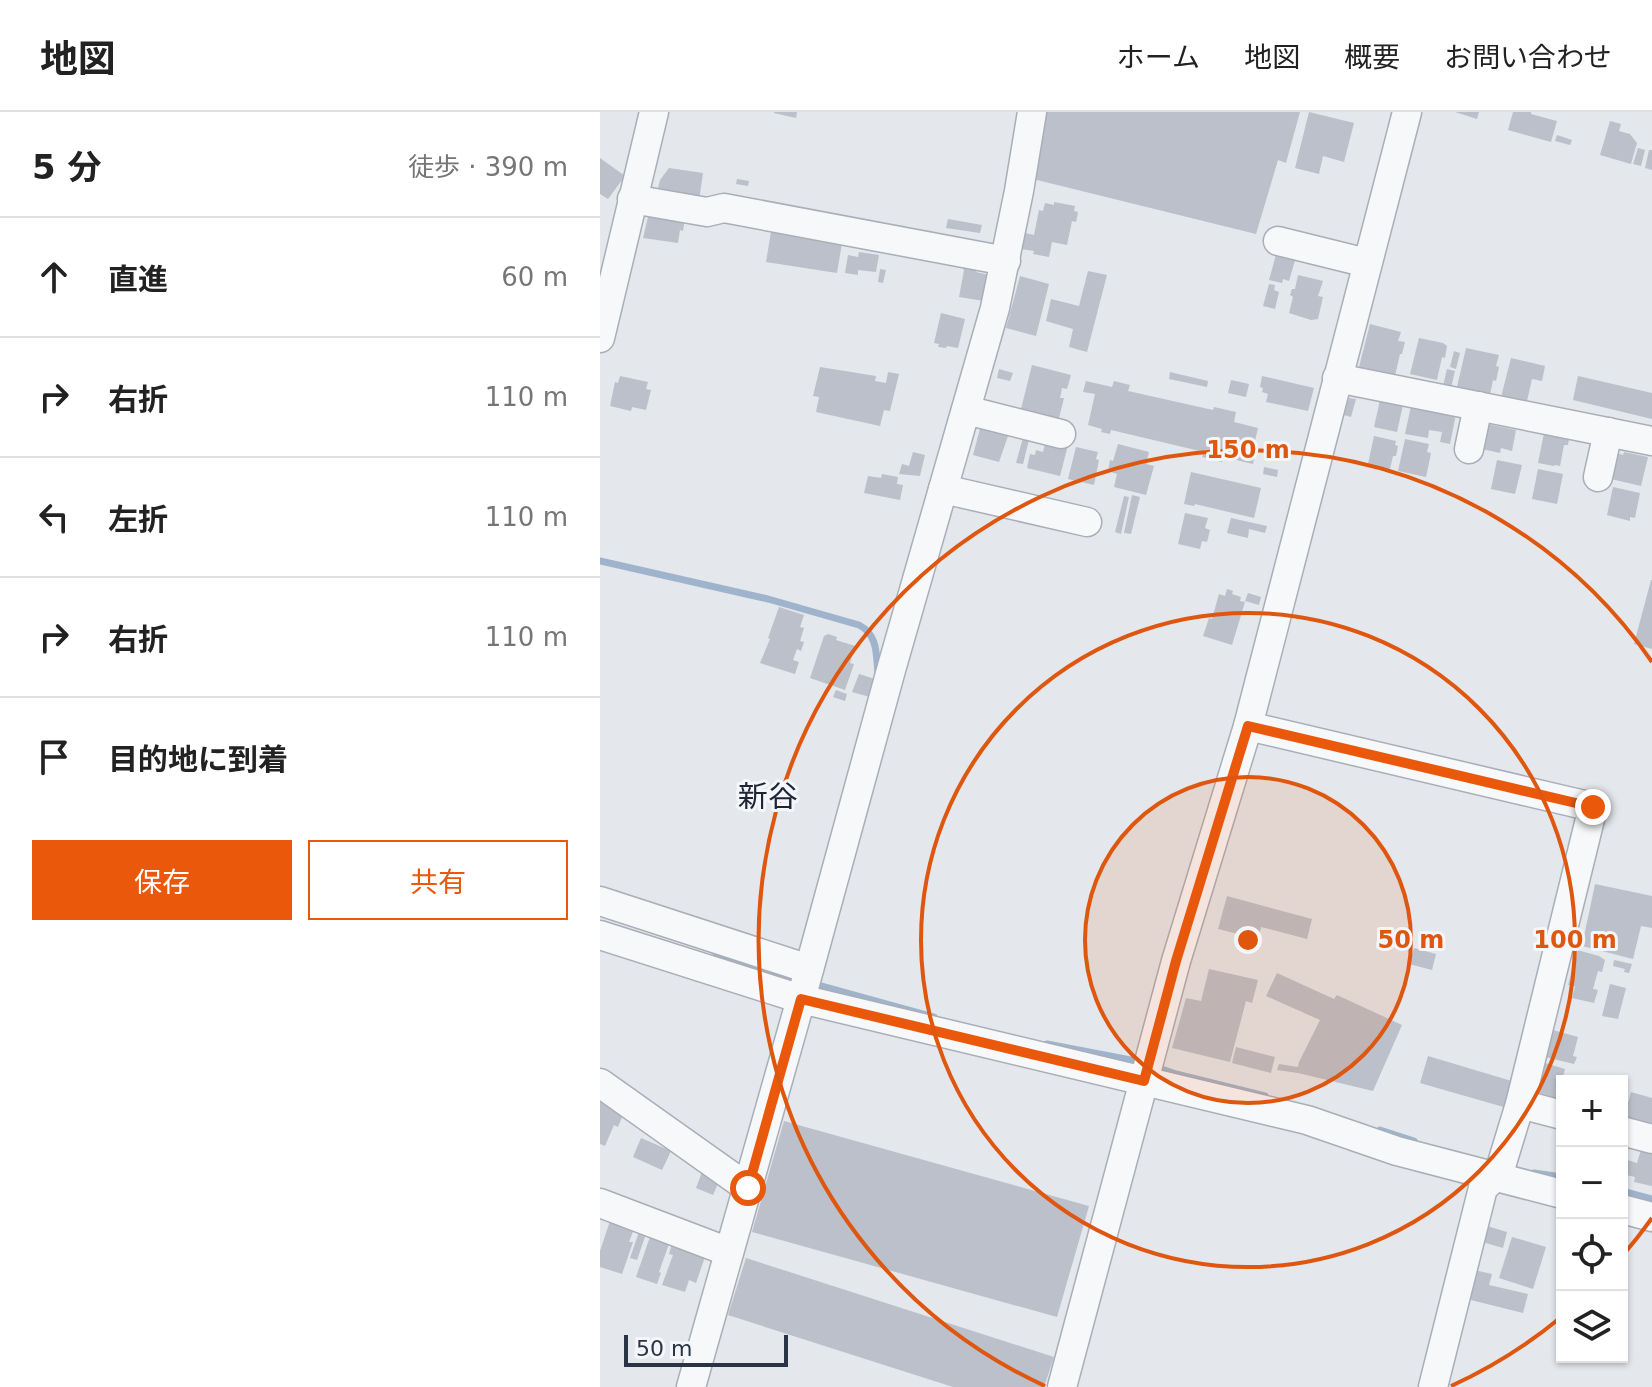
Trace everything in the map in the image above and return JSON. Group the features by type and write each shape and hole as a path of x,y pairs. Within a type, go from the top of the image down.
{"street":[{"path":"600,338 654,112"},
{"path":"691,1387 995,308 1032,112"},
{"path":"1062,1387 1176,961 1248,726 1407,112"},
{"path":"632,199 707,212 724,208 1006,261"},
{"path":"1278,241 1367,263"},
{"path":"1337,378 1652,441"},
{"path":"1469,449 1478,406"},
{"path":"966,410 1061,434"},
{"path":"1598,477 1608,432"},
{"path":"943,489 1087,522"},
{"path":"1248,726 1593,807 1520,1104 1499,1173 1483,1188 1433,1387"},
{"path":"600,901 809,969"},
{"path":"600,935 801,999 1307,1120 1397,1151 1556,1192"},
{"path":"600,1083 748,1188"},
{"path":"1520,1104 1556,1113"},
{"path":"1628,1133 1652,1139"},
{"path":"600,1203 729,1252"},
{"path":"1628,1211 1652,1217"}],"building":[{"path":"774,112 797,112 796,118"},
{"path":"1042,112 1300,112 1286,163 1278,160 1256,234 1033,179"},
{"path":"1309,112 1354,123 1344,162 1323,156 1319,174 1295,168"},
{"path":"1455,112 1479,112 1477,119"},
{"path":"1513,112 1531,112 1557,121 1551,142 1508,130"},
{"path":"1610,121 1621,124 1619,131 1630,134 1637,143 1631,164 1600,155"},
{"path":"1557,135 1572,140 1570,145 1555,141"},
{"path":"1638,148 1645,150 1641,166 1633,164"},
{"path":"1649,150 1652,150 1652,170 1645,168"},
{"path":"600,158 625,176 608,199 600,194"},
{"path":"669,168 703,173 699,201 657,192 660,180"},
{"path":"737,179 749,181 748,186 736,184"},
{"path":"1054,202 1075,206 1074,211 1078,212 1076,222 1072,221 1067,245 1052,242 1049,257 1021,249 1025,233 1034,235 1039,210 1043,211 1045,203 1054,205"},
{"path":"649,213 685,218 678,243 643,238"},
{"path":"948,219 982,225 980,233 946,228"},
{"path":"768,225 842,243 837,273 766,262 771,232 767,231"},
{"path":"1277,251 1296,257 1289,281 1283,279 1282,283 1269,280"},
{"path":"859,252 879,255 876,272 858,270 858,275 845,273 848,255 858,257"},
{"path":"964,262 977,264 976,272 989,275 984,301 959,297"},
{"path":"880,269 886,270 883,283 878,282"},
{"path":"1088,271 1107,275 1087,352 1069,347 1073,329 1046,321 1051,299 1079,306"},
{"path":"1298,275 1323,281 1318,296 1323,297 1318,319 1289,313 1293,297 1290,295 1295,289"},
{"path":"1020,276 1049,284 1036,336 1006,328"},
{"path":"1269,284 1275,285 1274,290 1279,292 1275,309 1263,306"},
{"path":"941,313 965,319 958,348 938,347 939,344 934,343"},
{"path":"1370,324 1401,332 1398,341 1405,342 1395,376 1359,367"},
{"path":"1419,338 1447,346 1437,380 1410,374"},
{"path":"1466,348 1499,355 1496,381 1493,380 1490,395 1457,387"},
{"path":"1454,351 1460,353 1456,369 1450,367"},
{"path":"1511,358 1545,366 1542,381 1532,379 1527,401 1501,397"},
{"path":"1032,365 1071,375 1067,389 1062,388 1060,398 1064,398 1058,422 1020,413"},
{"path":"820,367 876,376 875,381 886,383 888,372 899,374 890,411 884,410 880,426 816,412 819,397 813,396"},
{"path":"999,369 1013,373 1010,381 997,378"},
{"path":"1447,369 1455,371 1451,388 1443,386"},
{"path":"1170,372 1208,381 1207,387 1169,379"},
{"path":"620,376 648,382 646,389 651,390 646,410 632,407 631,411 610,406 615,382 618,383"},
{"path":"1262,376 1314,388 1308,411 1266,402 1268,394 1262,392 1263,388 1260,387"},
{"path":"1578,376 1652,393 1652,419 1573,400"},
{"path":"1231,380 1249,384 1246,397 1228,393"},
{"path":"1086,381 1112,387 1114,381 1130,385 1128,391 1213,410 1214,407 1236,412 1234,422 1258,428 1254,445 1247,443 1246,449 1256,451 1253,464 1224,457 1222,462 1202,457 1204,452 1111,430 1110,434 1101,432 1102,429 1088,425 1095,394 1083,392"},
{"path":"1349,398 1356,399 1351,417 1344,415"},
{"path":"1380,400 1403,405 1397,432 1374,427"},
{"path":"1411,406 1456,414 1450,444 1440,442 1442,432 1429,430 1428,438 1405,434"},
{"path":"1487,424 1516,430 1512,451 1501,448 1500,453 1482,449"},
{"path":"981,425 1004,431 1008,436 999,462 973,455"},
{"path":"1544,433 1569,438 1568,445 1564,445 1560,466 1538,463"},
{"path":"1024,434 1030,436 1023,464 1016,463"},
{"path":"1374,436 1396,441 1396,456 1393,456 1390,469 1368,464"},
{"path":"1405,439 1429,444 1427,452 1431,453 1426,477 1398,471"},
{"path":"1046,440 1068,445 1060,476 1027,468 1030,454 1035,455 1036,450 1043,452"},
{"path":"1118,444 1149,452 1146,464 1154,466 1146,495 1114,487 1117,474 1108,471"},
{"path":"1076,447 1098,452 1094,485 1068,479"},
{"path":"913,452 925,455 920,476 899,474 902,464 909,466"},
{"path":"1624,452 1648,457 1641,486 1611,479 1617,453 1623,455"},
{"path":"1497,460 1522,465 1515,494 1491,489"},
{"path":"1264,467 1278,470 1277,477 1263,474"},
{"path":"1538,469 1563,474 1557,504 1532,499"},
{"path":"1191,472 1261,488 1254,518 1184,504"},
{"path":"882,474 898,477 897,484 903,485 900,500 864,493 868,476 881,478"},
{"path":"1613,487 1640,493 1635,518 1630,517 1630,521 1607,515"},
{"path":"1132,495 1140,497 1131,534 1124,533"},
{"path":"1124,496 1129,497 1121,534 1115,532"},
{"path":"1185,513 1208,518 1205,528 1210,530 1207,542 1202,541 1200,549 1178,544"},
{"path":"1231,518 1267,526 1265,533 1249,529 1248,538 1227,533"},
{"path":"1652,580 1652,649 1634,644"},
{"path":"1227,589 1245,602 1232,645 1203,636 1219,594 1225,596"},
{"path":"1248,593 1261,597 1259,605 1245,601"},
{"path":"779,607 804,615 800,641 804,642 793,660 799,662 795,674 760,663"},
{"path":"828,634 855,646 850,663 854,664 845,690 810,678 824,636"},
{"path":"859,674 875,679 870,697 852,692"},
{"path":"836,690 847,694 845,701 833,697"},
{"path":"1595,884 1652,896 1652,928 1641,926 1633,959 1582,946"},
{"path":"1227,896 1312,919 1307,939 1261,927 1258,939 1218,929"},
{"path":"1414,948 1436,954 1432,970 1409,964"},
{"path":"1577,950 1605,960 1593,989 1598,990 1594,1003 1572,998 1575,986 1568,985"},
{"path":"1614,960 1632,964 1629,973 1613,966"},
{"path":"1209,969 1258,980 1252,1003 1246,1001 1230,1062 1172,1048 1186,998 1201,1001"},
{"path":"1277,973 1334,999 1337,995 1402,1025 1373,1091 1277,1070 1279,1064 1298,1067 1320,1020 1266,996"},
{"path":"1610,984 1626,988 1618,1019 1602,1016"},
{"path":"1553,1030 1578,1037 1574,1064 1545,1057"},
{"path":"1236,1047 1275,1057 1271,1073 1232,1063"},
{"path":"1428,1056 1515,1082 1507,1108 1420,1083"},
{"path":"1545,1063 1565,1069 1563,1075 1556,1075 1556,1098 1536,1092"},
{"path":"1631,1092 1652,1098 1652,1126 1628,1123"},
{"path":"600,1101 624,1112 605,1146 600,1144"},
{"path":"784,1121 1089,1206 1057,1317 752,1232"},
{"path":"641,1138 671,1151 662,1170 633,1157"},
{"path":"1641,1150 1652,1153 1652,1186 1634,1182 1635,1177 1628,1175 1628,1160 1637,1163"},
{"path":"702,1172 720,1179 713,1195 696,1188"},
{"path":"611,1218 634,1229 622,1274 600,1267 600,1251"},
{"path":"1487,1226 1507,1232 1503,1248 1482,1242"},
{"path":"640,1229 647,1231 637,1260 630,1258"},
{"path":"651,1234 670,1241 657,1284 636,1277"},
{"path":"1512,1237 1546,1247 1533,1289 1499,1278"},
{"path":"673,1240 707,1251 696,1283 689,1280 685,1292 662,1285 673,1255 669,1254"},
{"path":"746,1258 1054,1357 1044,1387 953,1387 728,1315"},
{"path":"1474,1270 1492,1274 1489,1285 1528,1294 1523,1313 1467,1299"}],"waterway":[{"path":"600,561 768,599 859,625 873,640 878,673"},
{"path":"716,953 799,981"},
{"path":"811,983 934,1017"},
{"path":"1047,1044 1141,1062"},
{"path":"1153,1066 1265,1096"},
{"path":"1380,1130 1414,1141"},
{"path":"1534,1173 1556,1176"},
{"path":"1628,1193 1652,1199"}],"district":[{"name":"新谷","path":"768,796"}],"route":[{"path":"748,1188 801,999 1144,1081 1176,961 1248,726 1593,807"}]}
